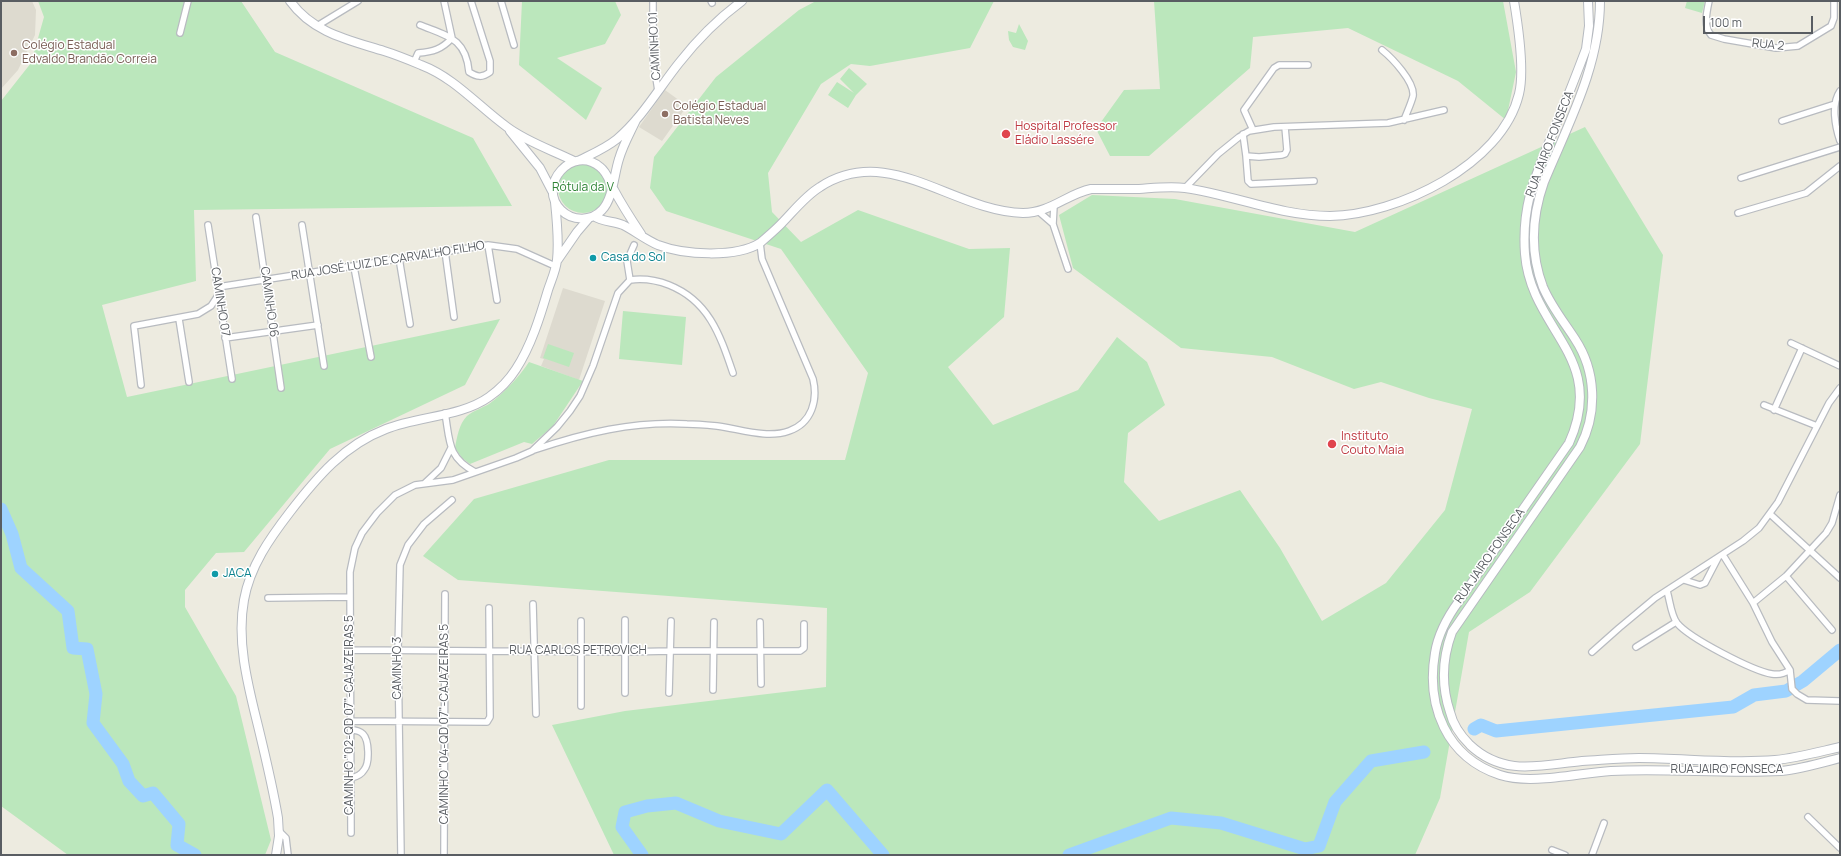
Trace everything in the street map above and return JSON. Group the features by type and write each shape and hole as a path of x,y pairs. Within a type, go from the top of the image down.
{"main road":[{"path":"290,1 304,16 317,26 342,39 384,51 414,62 454,82 507,127 539,146 577,160 591,162 601,167 627,213 642,235"},
{"path":"552,191 558,172 565,165 611,143 636,120 680,62 722,18 742,1"},
{"path":"555,202 566,214 577,218 592,217 616,222 658,245 681,250 715,253 741,251 751,248 760,242 818,187 832,180 860,171 886,172 972,202 1015,212 1038,211 1054,206 1080,193 1091,190 1184,188 1287,212 1330,216 1352,214 1387,206 1417,194 1464,168 1481,155 1503,129 1512,114 1519,95 1519,44 1514,1"},
{"name":"RUA JAIRO FONSECA","path":"1588,1 1588,31 1586,49 1532,184 1526,208 1524,230 1525,254 1531,283 1541,307 1567,349 1577,370 1580,389 1578,416 1569,443 1459,601 1444,626 1435,653 1434,673 1435,694 1440,716 1451,740 1467,758 1495,773 1518,778 1611,771 1782,771 1840,758"},
{"name":"RUA JAIRO FONSECA","path":"1600,1 1598,36 1591,68 1544,182 1538,199 1534,222 1534,250 1541,281 1554,309 1576,340 1590,373 1592,398 1590,416 1580,447 1452,632 1447,648 1444,674 1445,696 1451,718 1465,740 1475,750 1498,763 1523,768 1582,761 1639,758 1712,761 1773,760 1801,756 1840,747"},
{"path":"276,855 279,831 274,794 251,696 243,649 243,601 251,574 273,535 310,485 346,451 362,440 386,429 474,405 488,398 498,390 516,370 534,330 556,264 576,232 602,210 608,202 619,158 636,120"},
{"path":"507,127 540,168 552,191 555,202 556,264"}],"street":[{"path":"180,33 188,1"},
{"path":"317,26 358,1"},
{"path":"444,1 452,38"},
{"path":"420,25 452,38 464,51 468,61 469,72 476,77 485,76 490,72 490,61 471,1"},
{"path":"501,1 514,45"},
{"name":"CAMINHO 01","path":"653,1 653,58 658,91"},
{"name":"RUA 2","path":"1709,1 1706,20 1708,30 1711,35 1763,46 1788,48 1798,46 1831,26 1834,18 1834,1"},
{"path":"414,62 418,53 433,52 444,47 452,38"},
{"path":"1382,50 1393,60 1411,85 1413,96 1404,120"},
{"path":"1253,130 1244,110 1274,68 1279,65 1308,65"},
{"path":"1840,91 1835,104 1835,117 1840,141"},
{"path":"1782,121 1835,104"},
{"path":"1184,188 1218,154 1243,134 1253,130 1285,127 1381,123 1404,120 1444,110"},
{"path":"1246,156 1259,157 1285,154 1287,150 1285,127"},
{"path":"1243,134 1248,181 1251,184 1314,181"},
{"path":"1741,178 1840,148"},
{"path":"1738,213 1806,193 1840,166"},
{"path":"1054,206 1053,224 1068,269"},
{"path":"1038,211 1053,224"},
{"name":"CAMINHO 06","path":"256,216 281,388"},
{"name":"CAMINHO 07","path":"208,224 232,379"},
{"path":"302,225 324,366"},
{"path":"425,483 445,482 532,451 590,433 641,424 716,426 776,434 791,431 802,424 810,414 815,397 813,379 762,259 760,242"},
{"path":"488,245 497,300"},
{"name":"RUA JOSÉ LUIZ DE CARVALHO FILHO","path":"218,288 488,245 517,249 556,264"},
{"path":"630,280 627,261 634,245"},
{"path":"751,248 762,259"},
{"path":"445,251 454,317"},
{"path":"399,258 410,324"},
{"path":"354,267 371,357"},
{"path":"532,451 557,427 575,403 593,366 618,293 630,280 646,279 660,282 682,291 696,300 710,317 722,340 733,373"},
{"path":"141,385 133,328 135,325 179,319 206,311 219,294"},
{"path":"179,319 189,382"},
{"path":"225,338 318,325"},
{"path":"1791,343 1840,366"},
{"path":"1774,410 1802,348"},
{"path":"1592,652 1655,598 1720,557 1752,534 1770,514 1792,477 1829,403 1840,388"},
{"path":"1764,405 1817,426"},
{"path":"445,413 451,448 460,464 475,472"},
{"path":"425,483 441,468 451,448"},
{"name":"CAMINHO \"02-QD 07\"-CAJAZEIRAS 5","path":"351,833 350,597 352,561 355,548 362,533 377,513 395,495 405,489 425,483"},
{"path":"1753,603 1786,576 1829,528 1837,514 1840,495"},
{"name":"CAMINHO 3","path":"401,855 398,722 399,572 402,556 424,524 452,500"},
{"path":"1770,514 1840,578"},
{"path":"1684,580 1700,586 1705,584 1720,557"},
{"path":"1720,557 1753,603 1772,642 1790,670 1792,688 1797,694 1811,701 1840,701"},
{"path":"1786,576 1832,630"},
{"path":"1667,591 1676,622 1696,639 1759,670 1777,674 1790,670"},
{"name":"CAMINHO \"04-QD 07\"-CAJAZEIRAS 5","path":"444,855 445,594"},
{"path":"268,598 350,597"},
{"path":"533,604 536,714"},
{"path":"351,721 487,722 490,717 489,608"},
{"path":"625,693 626,620"},
{"path":"581,621 581,706"},
{"path":"669,693 671,621"},
{"path":"714,622 714,690"},
{"path":"760,622 761,684"},
{"path":"1636,647 1676,622"},
{"name":"RUA CARLOS PETROVICH","path":"350,650 625,652 715,650 800,651 804,648 804,624"},
{"path":"351,730 360,732 366,738 367,762 362,773 351,778"},
{"path":"1808,817 1840,848"},
{"path":"1592,855 1604,823"},
{"path":"279,831 286,838 288,855"},
{"path":"1552,850 1565,855"}],"shaded area":[{"name":"Colégio Estadual Edvaldo Brandão Correia","path":"1,1 32,1 36,10 35,35 18,70 1,89"},
{"name":"Colégio Estadual Batista Neves","path":"665,90 687,106 662,141 639,127"},
{"path":"563,288 605,301 579,380 541,366 544,359 540,358"}],"green space":[{"path":"38,1 241,1 275,52 473,138 512,206 194,210 196,281 102,305 127,397 500,319 465,385 330,449 244,552 216,553 185,590 185,607 236,696 271,840 265,855 68,855 1,806 1,101 31,63 44,17"},
{"path":"522,1 615,1 621,15 605,44 557,58 602,88 586,120 519,65"},
{"path":"816,1 994,1 970,48 870,66 851,64 821,84 768,173 772,212 801,242 858,210 969,249 1010,248 1004,317 948,367 993,425 1078,390 1117,337 1147,362 1165,405 1128,433 1124,482 1159,521 1240,490 1280,548 1322,621 1386,583 1445,510 1472,409 1429,398 1381,382 1354,389 1272,357 1181,348 1073,268 1059,215 1092,195 1175,199 1355,232 1585,127 1663,255 1640,444 1530,592 1469,632 1440,798 1415,855 614,855 552,725 625,711 826,687 827,608 458,580 423,556 474,499 609,460 845,460 868,373 781,249 666,211 650,188 654,157 716,77 799,10"},
{"path":"1154,1 1503,1 1516,72 1506,120 1458,81 1348,28 1253,37 1250,68 1149,156 1110,156 1096,129 1124,90 1160,89"},
{"path":"1687,1 1705,1 1702,13 1685,8"},
{"path":"1019,24 1028,41 1025,50 1013,47 1009,40 1008,31 1016,33"},
{"path":"849,68 867,84 856,95 848,108 828,95 837,82 854,93 840,79"},
{"name":"Rótula da V","path":"583,163 597,167 604,174 608,188 604,202 597,209 583,213 569,209 562,202 558,188 562,174 569,167"},
{"path":"623,311 686,317 682,365 619,359"},
{"path":"548,344 574,353 569,367 543,358"},
{"path":"529,362 583,381 553,426 532,444 524,442 470,464 462,458 455,448 459,431 464,419 469,414 489,404 506,390"}],"waterway":[{"path":"1,509 12,534 21,568 68,611 73,648 87,649 96,694 93,723 123,764 129,781 143,796 153,793 179,824 177,845 195,855"},
{"path":"1474,729 1481,725 1496,731 1733,707 1754,695 1786,691 1803,681 1840,650"},
{"path":"1069,855 1171,818 1221,823 1305,849 1319,846 1335,802 1371,761 1424,752"},
{"path":"642,855 622,827 625,812 647,806 676,803 719,821 781,834 827,790 883,855"}],"place":[{"name":"Colégio Estadual Edvaldo Brandão Correia","path":"14,53"},
{"name":"Colégio Estadual Batista Neves","path":"665,114"},
{"name":"Hospital Professor Eládio Lassére","path":"1006,134"},
{"name":"Casa do Sol","path":"593,258"},
{"name":"Instituto Couto Maia","path":"1332,444"},
{"name":"JACA","path":"215,574"}]}
